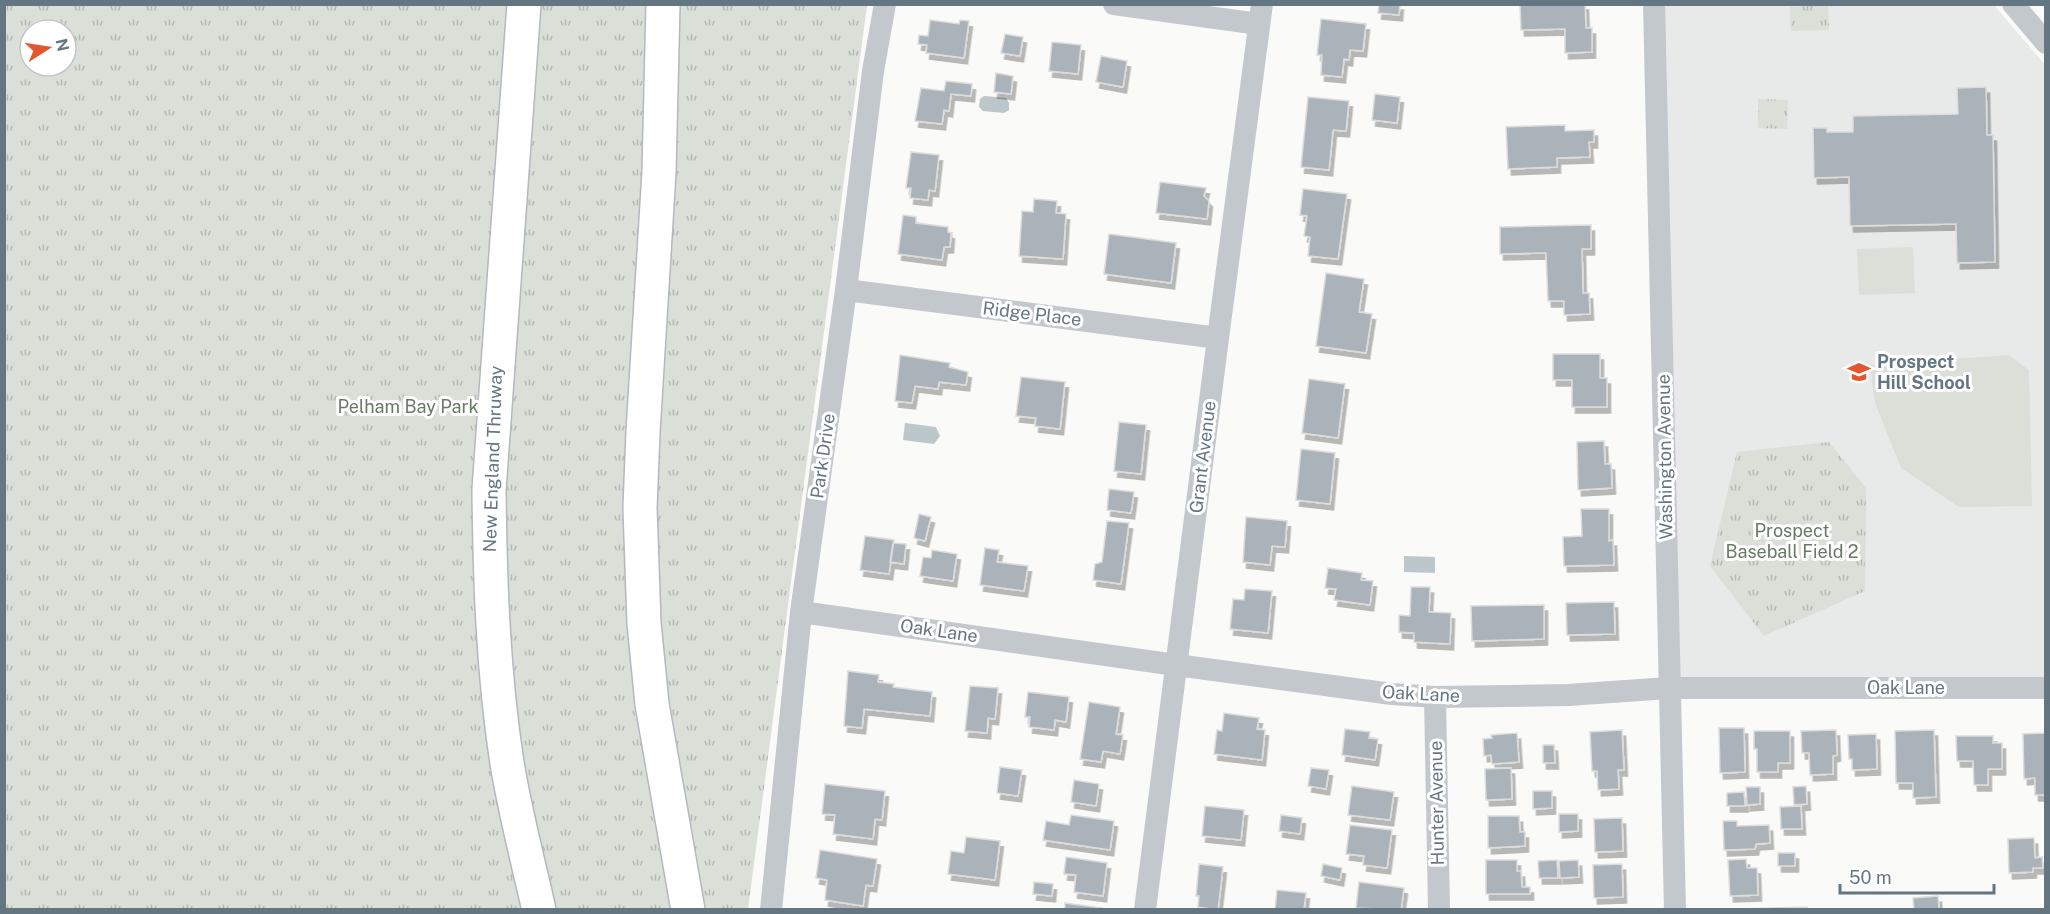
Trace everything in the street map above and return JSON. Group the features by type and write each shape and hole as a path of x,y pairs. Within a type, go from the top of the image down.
{"highway":[{"name":"New England Thruway","path":"524,4 489,490 490,571 497,684 507,763 539,909"},
{"path":"663,4 659,172 643,432 640,520 644,623 652,704 688,909"}],"street":[{"name":"Park Drive","path":"771,909 801,612 846,290 873,71 885,4"},
{"path":"1114,4 1261,14"},
{"name":"Washington Avenue","path":"1654,4 1675,909"},
{"path":"2013,4 2046,43"},
{"name":"Grant Avenue","path":"1145,909 1261,14"},
{"name":"Ridge Place","path":"846,290 1218,338"},
{"name":"Oak Lane","path":"801,612 1392,694 1435,697 1568,695 1669,688 2046,688"},
{"name":"Hunter Avenue","path":"1435,697 1439,909"}],"shaded area":[{"name":"Prospect Hill School","path":"1663,5 1994,5 2045,65 2045,678 1679,679"},
{"path":"984,96 1006,98 1009,110 1004,113 983,111 979,107 980,99"},
{"path":"905,423 936,427 940,436 934,444 903,440"},
{"path":"1404,556 1435,557 1435,573 1404,572"}],"green space":[{"name":"Pelham Bay Park","path":"5,5 867,5 748,909 5,910"},
{"path":"1828,5 1829,30 1791,31 1790,7"},
{"path":"1758,99 1788,100 1787,129 1758,128"},
{"path":"1913,247 1915,293 1859,295 1857,249"},
{"path":"2008,355 2029,370 2032,506 1959,507 1901,468 1875,403 1870,365"},
{"name":"Prospect Baseball Field 2","path":"1829,442 1866,488 1865,591 1764,636 1710,566 1737,452"}],"building":[{"path":"1379,4 1400,4 1399,15 1378,13"},
{"path":"1520,4 1585,4 1586,28 1592,28 1592,52 1565,53 1565,29 1521,30"},
{"path":"1321,19 1366,24 1363,51 1350,50 1349,60 1344,59 1342,77 1321,75 1322,55 1317,55"},
{"path":"930,20 959,24 960,20 969,21 964,58 926,53 927,45 918,44 919,35 928,36"},
{"path":"1005,34 1023,37 1020,56 1001,53"},
{"path":"1052,42 1081,45 1078,74 1049,71"},
{"path":"1101,56 1127,61 1123,87 1096,82"},
{"path":"996,73 1013,76 1011,94 994,92"},
{"path":"946,81 972,84 971,96 951,94 949,111 944,110 942,124 915,121 921,88 944,91"},
{"path":"1986,87 1987,135 1993,135 1995,262 1957,263 1956,224 1850,226 1849,177 1814,178 1813,128 1827,128 1827,132 1853,132 1853,116 1958,114 1957,88"},
{"path":"1375,94 1400,97 1397,123 1372,120"},
{"path":"1308,97 1349,101 1346,131 1333,130 1329,170 1301,167"},
{"path":"1565,125 1565,131 1594,130 1594,142 1589,142 1590,157 1557,158 1557,167 1508,169 1506,127"},
{"path":"911,152 939,155 935,191 929,190 928,200 910,198 911,188 906,188"},
{"path":"1160,182 1206,188 1204,196 1209,201 1207,219 1156,213"},
{"path":"1303,189 1347,194 1338,259 1308,256 1310,237 1304,236 1307,216 1300,215"},
{"path":"1034,199 1057,201 1056,213 1066,214 1063,259 1019,256 1022,211 1033,212"},
{"path":"903,215 916,217 916,223 948,227 948,232 951,233 950,247 944,247 942,260 898,254"},
{"path":"1591,225 1591,249 1582,249 1583,293 1589,293 1590,314 1564,315 1564,301 1548,301 1546,253 1500,254 1500,227"},
{"path":"1109,234 1176,243 1171,283 1104,274"},
{"path":"1326,273 1364,279 1359,312 1372,314 1366,353 1316,346"},
{"path":"1553,354 1600,354 1600,378 1607,378 1607,407 1572,407 1572,380 1553,380"},
{"path":"900,355 950,363 949,367 968,372 966,385 939,382 938,389 915,386 912,403 895,401"},
{"path":"1021,377 1065,382 1060,429 1035,426 1036,418 1016,416"},
{"path":"1309,379 1345,384 1338,438 1302,433"},
{"path":"1119,422 1146,425 1141,474 1114,471"},
{"path":"1604,441 1605,464 1611,464 1612,488 1578,490 1577,442"},
{"path":"1301,449 1335,453 1330,504 1296,500"},
{"path":"1109,489 1134,492 1131,513 1107,510"},
{"path":"1581,509 1609,509 1609,541 1613,540 1614,565 1564,566 1563,537 1582,536"},
{"path":"919,514 931,517 925,541 914,538"},
{"path":"1246,517 1287,521 1285,547 1272,546 1270,565 1243,562"},
{"path":"1107,521 1129,523 1121,584 1093,580 1095,564 1102,562"},
{"path":"865,536 894,540 889,574 860,570"},
{"path":"893,543 906,544 904,564 890,562"},
{"path":"985,548 999,550 997,562 1028,566 1024,591 980,585"},
{"path":"932,550 957,554 953,581 920,576 923,557 931,558"},
{"path":"1328,568 1362,573 1361,580 1373,581 1370,605 1334,600 1336,589 1325,588"},
{"path":"1411,587 1430,587 1429,612 1451,613 1450,644 1414,642 1414,633 1399,632 1399,615 1410,616"},
{"path":"1245,589 1272,591 1268,633 1230,629 1233,599 1244,600"},
{"path":"1614,602 1615,634 1567,635 1566,603"},
{"path":"1544,605 1544,639 1472,641 1471,606"},
{"path":"848,671 879,675 878,682 894,684 893,687 932,692 930,716 864,709 862,728 844,726"},
{"path":"970,686 998,688 995,719 988,718 987,733 965,731"},
{"path":"1028,692 1069,697 1066,722 1055,720 1054,730 1029,727 1030,717 1025,717"},
{"path":"1089,702 1120,707 1116,734 1123,735 1120,754 1103,751 1101,762 1080,759"},
{"path":"1224,713 1259,718 1257,729 1265,730 1262,760 1214,754 1217,730 1222,731"},
{"path":"1719,728 1744,728 1745,772 1720,773"},
{"path":"1345,729 1370,732 1369,738 1378,739 1375,760 1342,755"},
{"path":"1622,730 1624,770 1618,770 1619,789 1598,790 1597,771 1592,771 1590,732"},
{"path":"1836,730 1837,755 1833,756 1833,774 1810,775 1809,753 1802,753 1801,731"},
{"path":"1934,730 1936,797 1913,798 1913,783 1896,783 1895,731"},
{"path":"1754,731 1790,731 1790,763 1778,763 1778,772 1757,772"},
{"path":"1517,733 1519,762 1492,764 1491,755 1484,756 1483,739 1492,738 1491,735"},
{"path":"2046,733 2046,795 2035,795 2035,778 2024,779 2023,734"},
{"path":"1876,734 1877,769 1852,770 1848,735"},
{"path":"1956,736 1993,736 1993,743 2002,743 2002,769 1988,769 1988,785 1974,785 1973,761 1957,761"},
{"path":"1543,745 1554,745 1555,763 1543,763"},
{"path":"1000,767 1022,770 1018,796 997,793"},
{"path":"1311,768 1329,770 1326,789 1308,786"},
{"path":"1511,768 1512,799 1486,800 1485,769"},
{"path":"1074,780 1099,784 1096,806 1071,802"},
{"path":"825,784 885,791 882,820 875,819 873,839 833,834 835,815 822,814"},
{"path":"1352,786 1394,792 1390,820 1348,815"},
{"path":"1806,786 1807,804 1794,805 1793,787"},
{"path":"1746,787 1760,787 1760,804 1747,805"},
{"path":"1533,791 1552,791 1552,808 1533,809"},
{"path":"1744,792 1745,806 1727,806 1727,793"},
{"path":"1205,806 1244,810 1241,840 1202,836"},
{"path":"1801,806 1802,829 1781,829 1780,807"},
{"path":"1559,814 1578,814 1578,831 1559,832"},
{"path":"1071,815 1114,821 1110,850 1043,840 1046,821 1069,825"},
{"path":"1281,815 1302,818 1300,834 1279,831"},
{"path":"1488,816 1519,816 1520,832 1525,832 1525,846 1488,848"},
{"path":"1622,818 1623,851 1595,852 1594,819"},
{"path":"1723,821 1737,821 1737,826 1769,825 1770,843 1756,844 1755,849 1724,850"},
{"path":"1350,825 1392,830 1387,868 1363,865 1364,856 1346,854"},
{"path":"966,837 1000,841 995,880 948,874 951,851 964,853"},
{"path":"2034,838 2035,858 2042,857 2043,868 2033,868 2033,872 2009,873 2008,839"},
{"path":"820,850 877,859 873,886 866,885 863,906 825,900 827,880 816,878"},
{"path":"1778,853 1795,853 1795,866 1778,866"},
{"path":"1066,857 1107,863 1103,896 1074,892 1076,875 1064,874"},
{"path":"1746,859 1747,868 1757,868 1758,895 1730,896 1728,860"},
{"path":"1486,860 1517,860 1517,871 1521,871 1522,887 1530,887 1530,894 1486,894"},
{"path":"1557,860 1558,878 1539,878 1538,861"},
{"path":"1578,860 1579,877 1560,878 1559,861"},
{"path":"1199,864 1223,867 1218,910 1198,907 1199,896 1196,896"},
{"path":"1323,864 1342,868 1340,880 1321,876"},
{"path":"1622,864 1623,897 1594,898 1593,865"},
{"path":"1034,882 1053,884 1052,896 1033,894"},
{"path":"1359,882 1404,888 1401,910 1356,908"},
{"path":"1277,890 1306,893 1304,910 1275,910"},
{"path":"1938,896 1939,910 1914,910 1913,898"},
{"path":"1065,903 1102,908 1101,910 1065,910"},
{"path":"1807,907 1807,910 1739,910 1739,909"}],"place":[{"name":"Prospect Hill School","path":"1859,372"}]}
